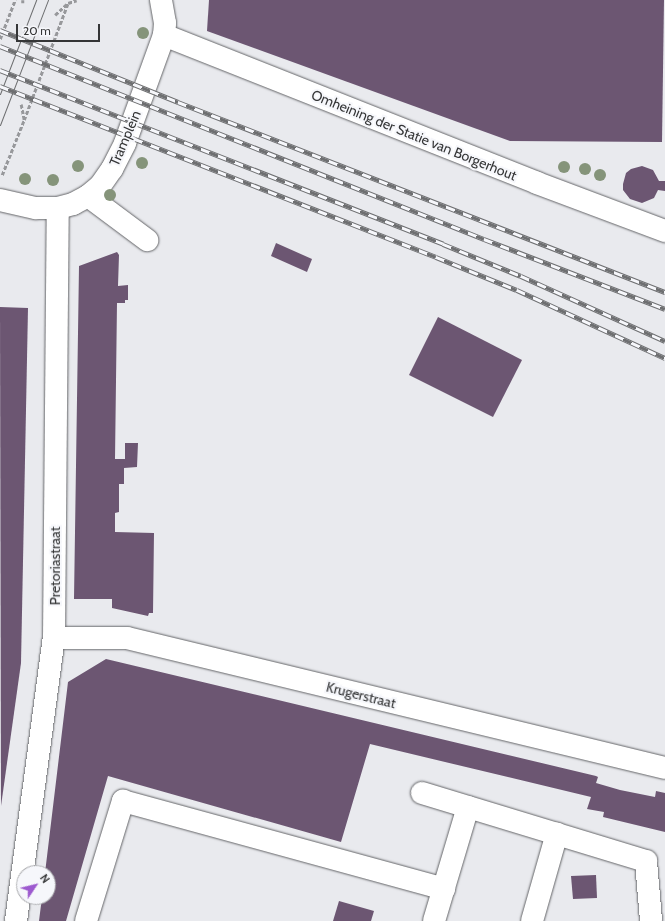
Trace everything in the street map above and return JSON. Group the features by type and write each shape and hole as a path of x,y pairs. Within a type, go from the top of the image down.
{"street":[{"path":"161,0 165,23 164,35"},
{"name":"Tramplein","path":"0,200 36,208 58,208 73,204 88,196 100,186 112,169 125,143 164,35"},
{"name":"Omheining der Statie van Borgerhout","path":"164,35 537,183 665,231"},
{"path":"88,196 147,240"},
{"name":"Pretoriastraat","path":"16,921 54,638 58,208"},
{"name":"Krugerstraat","path":"54,638 127,638 665,768"},
{"path":"422,793 646,861 651,921"},
{"path":"86,921 123,801 444,889"},
{"path":"434,921 468,807"},
{"path":"532,921 556,833"}],"path":[{"path":"0,39 15,0"},
{"path":"55,14 68,3 77,0"},
{"path":"0,181 68,3"},
{"path":"21,104 24,120"}],"building":[{"path":"209,0 664,0 662,142 510,141 207,31"},
{"path":"642,166 653,170 659,181 665,181 665,191 658,190 654,198 642,203 630,199 623,190 623,184 626,173 631,169"},
{"path":"276,243 312,259 307,272 271,256"},
{"path":"117,252 119,255 118,286 128,285 128,300 125,300 125,303 117,303 115,459 125,459 125,443 138,443 137,467 124,468 124,484 119,484 119,512 115,513 115,532 154,533 153,613 149,613 148,616 112,608 112,599 74,599 79,266"},
{"path":"0,307 28,308 21,663 1,806"},
{"path":"438,317 522,360 493,417 409,375"},
{"path":"106,659 596,776 598,777 596,783 620,790 655,797 656,791 665,793 665,832 603,817 604,812 587,809 591,797 370,744 341,842 108,776 66,921 39,921 41,905 56,905 56,865 46,865 68,682"},
{"path":"596,875 597,898 573,899 571,876"},
{"path":"339,901 374,911 371,921 333,921"}],"tram line":[{"path":"0,94 36,0"},
{"path":"0,125 48,0"}],"railway":[{"path":"0,30 178,102 665,292"},
{"path":"0,46 484,239 665,309"},
{"path":"0,70 443,244 521,276 665,341"},
{"path":"0,86 517,290 665,358"}]}
